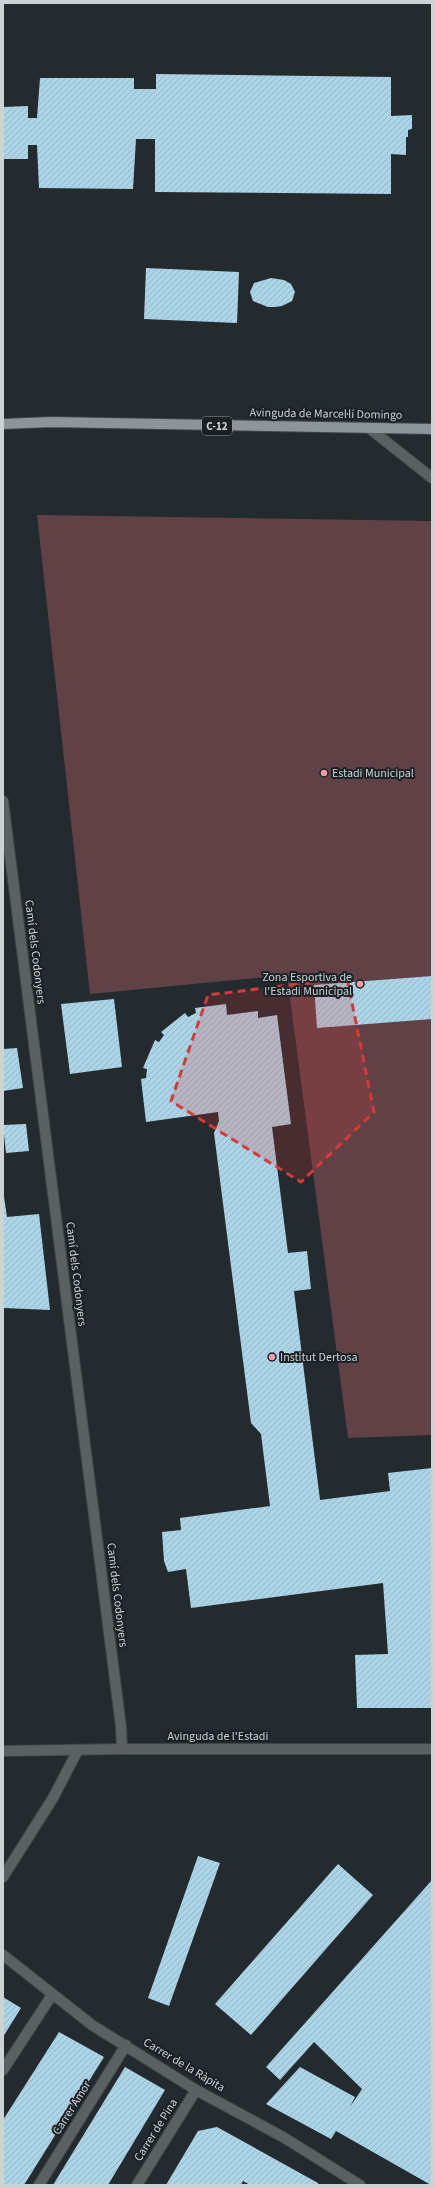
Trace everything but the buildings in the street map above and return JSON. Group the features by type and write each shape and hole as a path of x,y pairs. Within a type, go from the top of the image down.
{"main road":[{"name":"Avinguda de Marcel·lí Domingo","path":"3,424 51,422 432,429"}],"street":[{"path":"369,428 432,478"},
{"name":"Camí dels Codonyers","path":"3,801 122,1749"},
{"name":"Avinguda de l'Estadi","path":"3,1751 122,1749 432,1749"},
{"path":"3,1877 53,1798 78,1750"},
{"name":"Carrer de la Ràpita","path":"3,1955 92,2025 196,2090 283,2137 360,2185"},
{"path":"3,2070 52,1995"},
{"name":"Carrer Amor","path":"39,2185 126,2045"},
{"name":"Carrer de Pina","path":"137,2185 196,2090"}],"highlighted area":[{"path":"347,978 374,1112 301,1182 171,1101 208,995"}],"shaded area":[{"name":"Zona Esportiva de l'Estadi Municipal","path":"37,515 432,521 432,1435 348,1438 287,975 90,994"}],"place":[{"name":"Estadi Municipal","path":"324,773"},
{"name":"Zona Esportiva de l'Estadi Municipal","path":"360,984"},
{"name":"Institut Dertosa","path":"272,1357"}]}
